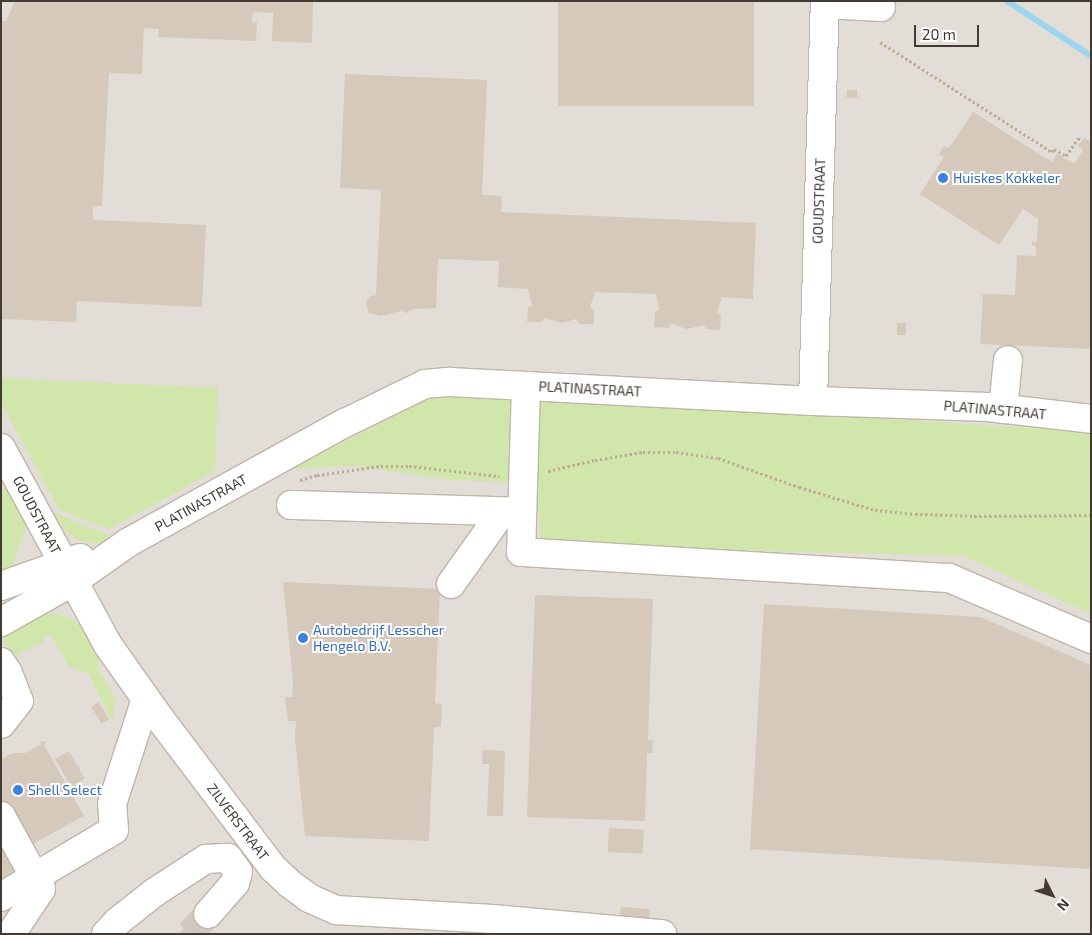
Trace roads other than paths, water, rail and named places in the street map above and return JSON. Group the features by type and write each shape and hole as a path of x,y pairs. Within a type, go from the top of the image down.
{"street":[{"path":"825,2 882,7"},
{"name":"GOUDSTRAAT","path":"813,401 825,2"},
{"path":"1003,409 1008,360"},
{"name":"PLATINASTRAAT","path":"1,622 67,573 129,542 345,423 425,384 450,382 1003,409 1091,419"},
{"path":"451,584 512,512 523,474 526,386"},
{"name":"GOUDSTRAAT","path":"1,448 67,573"},
{"path":"291,494 512,512"},
{"path":"512,512 521,552 949,578 1091,639"},
{"name":"PLATINASTRAAT","path":"1,586 67,573"},
{"name":"ZILVERSTRAAT","path":"67,573 108,645 146,699 273,868 309,898 336,910 493,919 662,934"},
{"path":"1,724 19,701 4,675"},
{"path":"1,897 114,830 112,804 146,699"},
{"path":"3,824 41,889 11,934"},
{"path":"106,934 117,922 155,892 206,859 228,858 238,872 235,883 208,914"}],"waterway":[{"path":"1007,1 1091,56"}],"tunnel":[{"path":"190,934 208,914"}],"place":[{"name":"Huiskes Kokkeler","path":"943,178"},
{"name":"Autobedrijf Lesscher Hengelo B.V.","path":"303,638"},
{"name":"Shell Select","path":"18,790"}]}
